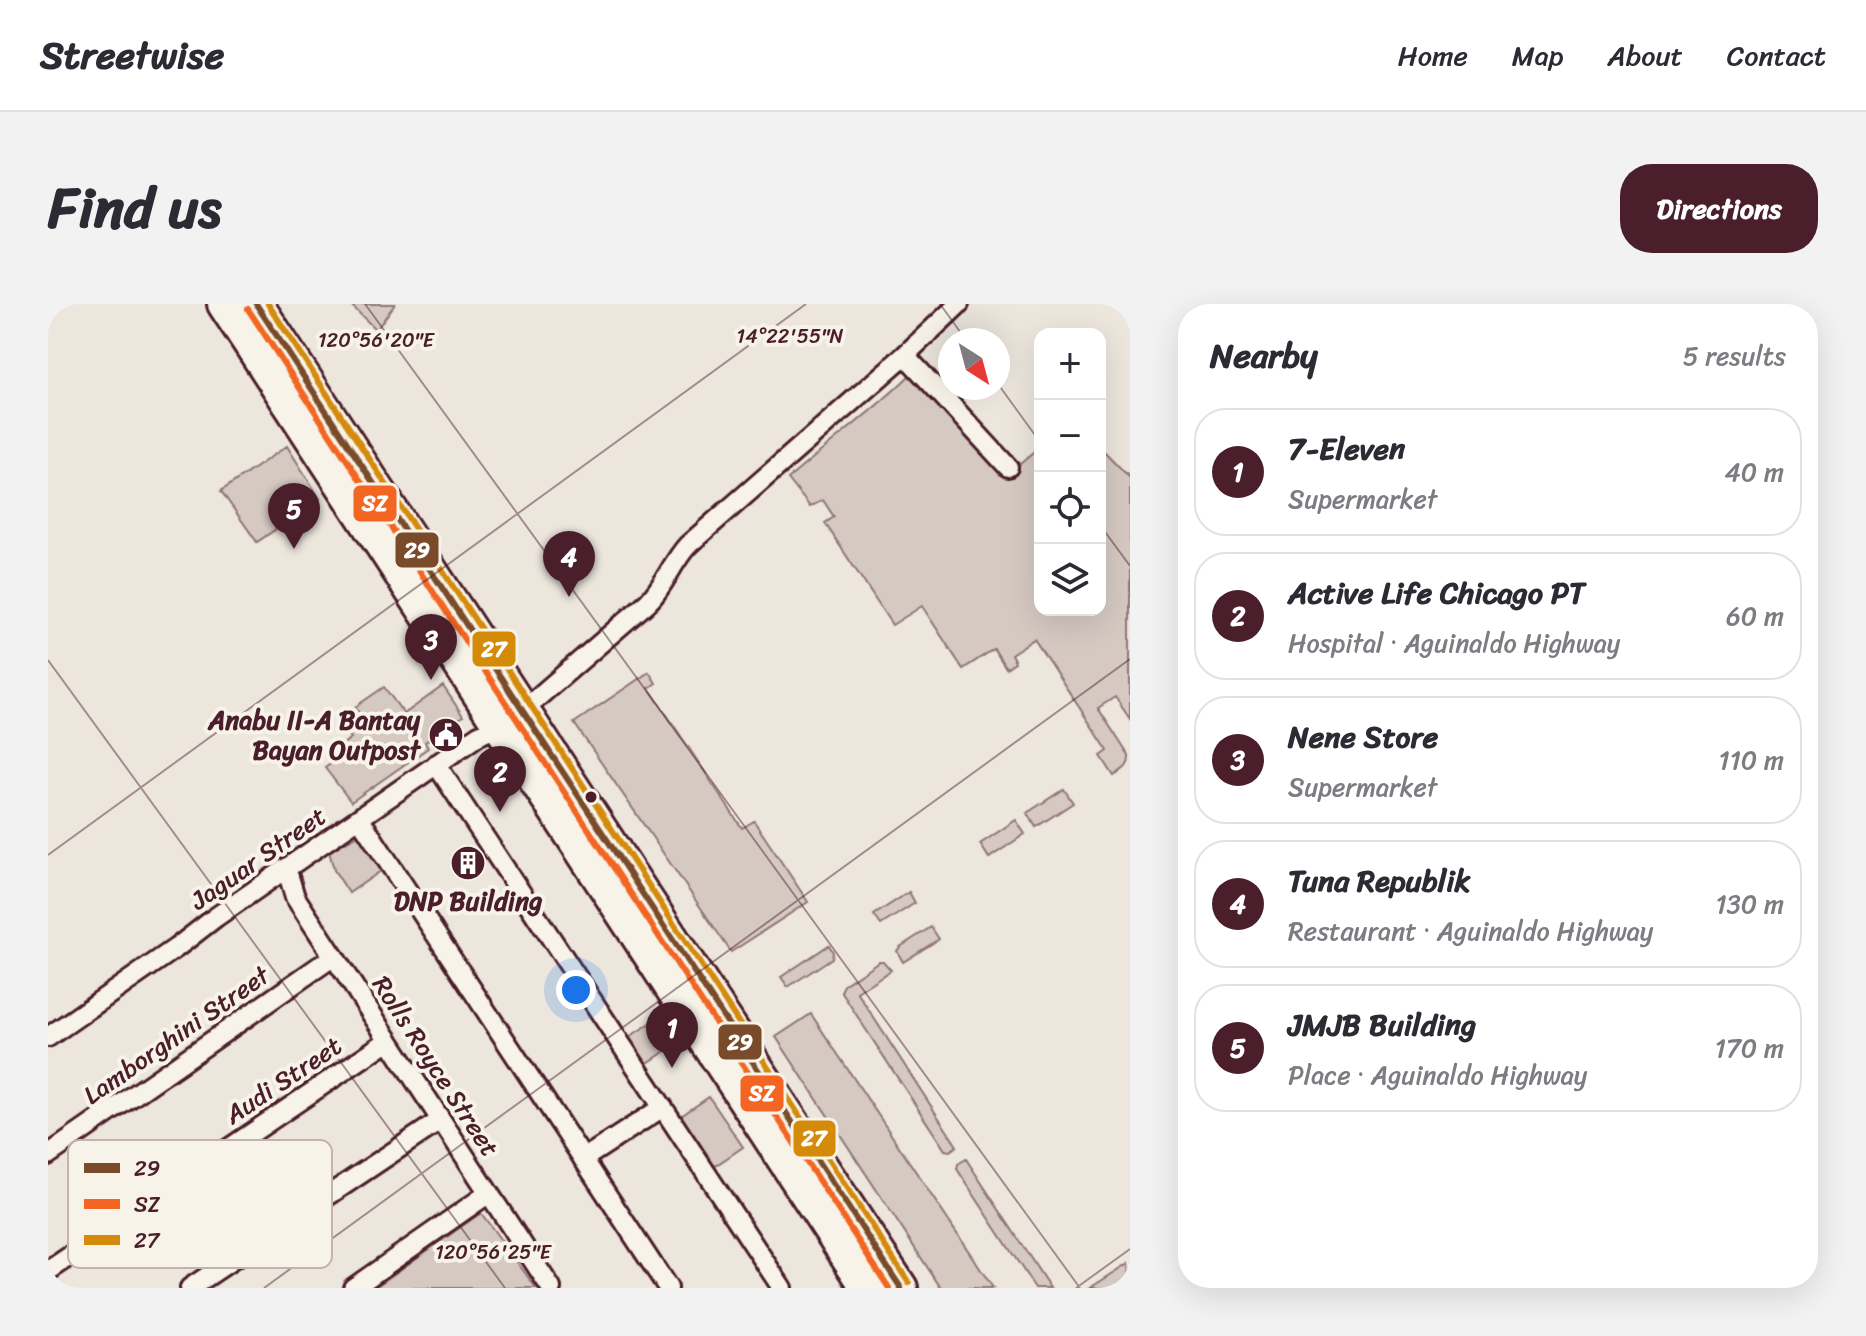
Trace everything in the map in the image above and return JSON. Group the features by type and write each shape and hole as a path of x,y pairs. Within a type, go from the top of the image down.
{"highway":[{"path":"243,309 511,718 901,1288"},
{"path":"511,718 868,1288"}],"street":[{"name":"Jaguar Street","path":"48,1037 436,764 511,718 648,602 688,545 959,304"},
{"path":"905,355 1008,467"},
{"path":"436,764 782,1288"},
{"path":"360,819 668,1288"},
{"name":"Rolls Royce Street","path":"284,869 295,897 551,1288"},
{"name":"Lamborghini Street","path":"70,1140 334,956"},
{"name":"Audi Street","path":"241,1140 389,1040"},
{"path":"583,1159 663,1107"},
{"path":"332,1193 441,1120"},
{"name":"Lamborghini Street","path":"48,1155 68,1141"},
{"path":"353,1288 489,1193"},
{"name":"Audi Street","path":"48,1271 68,1257"},
{"path":"190,1288 220,1268"}],"shaded area":[{"path":"350,304 395,304 376,330"},
{"path":"911,374 918,375 1005,477 1034,452 1034,616 1106,616 1106,453 1130,478 1130,719 1115,697 1098,708 1129,756 1127,766 1114,776 1101,756 1108,751 1034,639 1011,654 1015,662 1006,668 994,649 963,669 922,606 892,625 825,523 834,517 823,500 810,507 788,479"},
{"path":"287,446 320,499 257,542 221,491"},
{"path":"649,672 656,683 649,688 742,828 754,821 808,902 731,952 574,723"},
{"path":"443,686 463,716 425,742 428,748 351,802 325,768 348,751 343,744 351,738 346,731 363,719 355,707 384,687 404,714"},
{"path":"1064,789 1073,803 1036,827 1027,813"},
{"path":"1016,820 1025,834 989,858 980,844"},
{"path":"360,834 385,868 349,893 334,870 329,851"},
{"path":"909,892 915,903 881,925 874,915"},
{"path":"931,927 939,939 903,962 897,951 900,947"},
{"path":"829,945 832,958 788,987 781,977"},
{"path":"879,961 891,970 857,992 957,1146 950,1151 945,1150 842,993 845,984"},
{"path":"811,1014 993,1288 941,1288 776,1037"},
{"path":"657,1019 675,1045 643,1066 626,1039"},
{"path":"709,1097 743,1147 712,1168 678,1118"},
{"path":"966,1159 1050,1288 1035,1288 957,1169 958,1164"},
{"path":"481,1213 536,1288 374,1288"},
{"path":"1129,1263 1130,1277 1113,1288 1090,1288"}],"transit line":[{"name":"29","path":"256,304 901,1288"},
{"name":"27","path":"268,304 909,1283"},
{"name":"SZ","path":"248,309 889,1288"}],"place":[{"name":"JMJB Building","path":"294,549"},
{"name":"Tuna Republik","path":"569,597"},
{"name":"Nene Store","path":"431,680"},
{"name":"Anabu II-A Bantay Bayan Outpost","path":"446,735"},
{"name":"Active Life Chicago PT","path":"500,812"},
{"name":"DNP Building","path":"468,863"},
{"name":"7-Eleven","path":"672,1068"}]}
